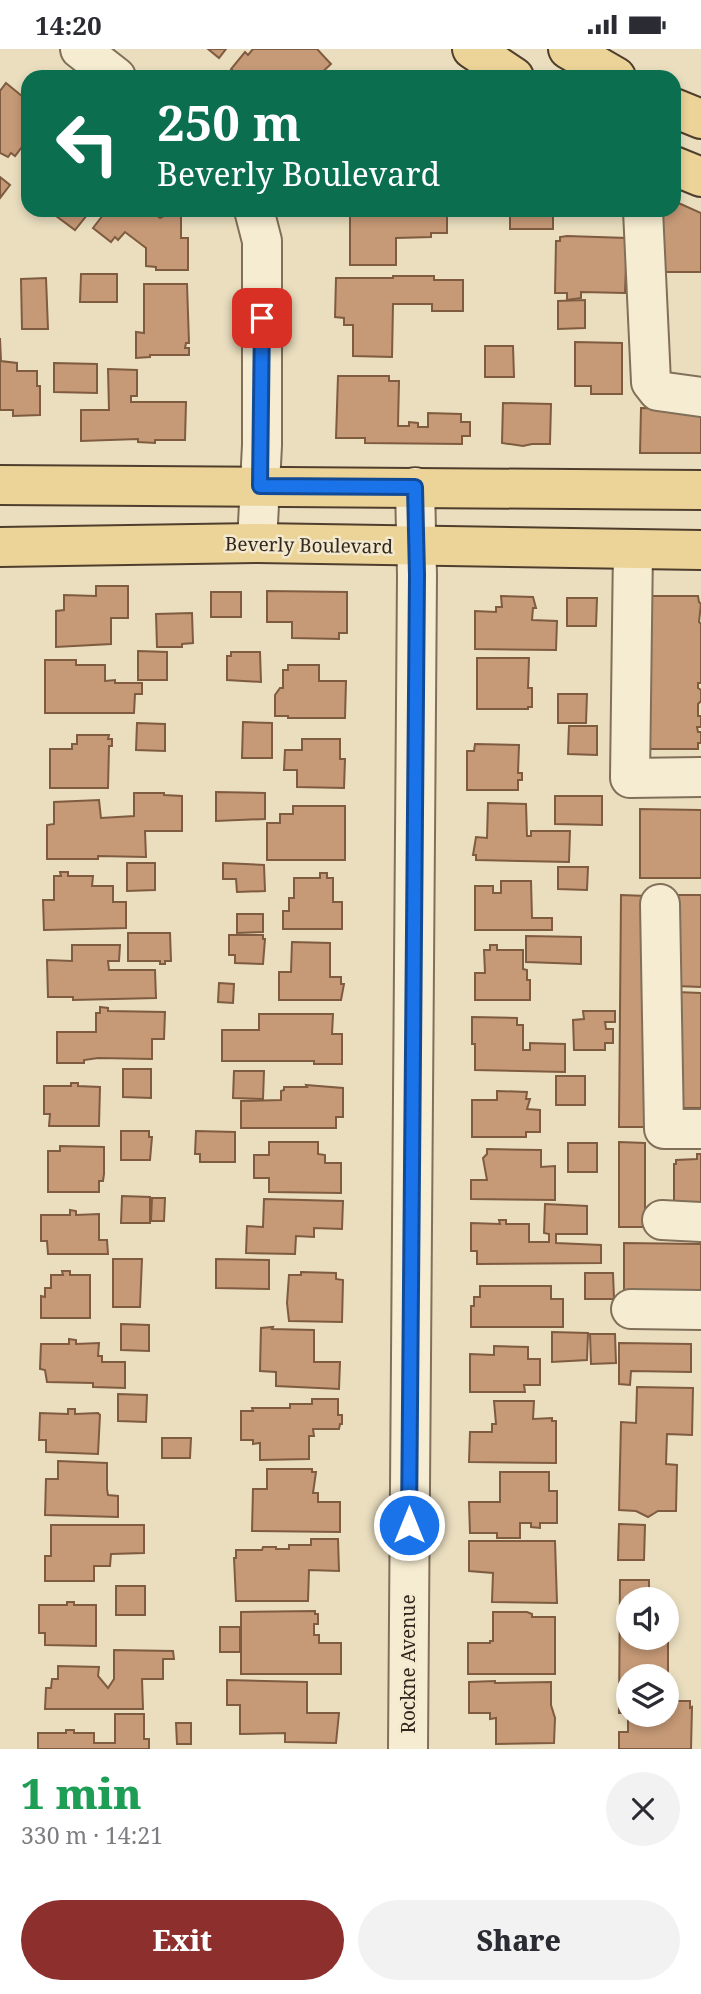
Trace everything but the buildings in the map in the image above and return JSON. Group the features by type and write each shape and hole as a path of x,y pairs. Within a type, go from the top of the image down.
{"main road":[{"path":"472,49 504,70"},
{"path":"568,49 604,70"},
{"path":"681,111 701,119"},
{"path":"681,169 701,177"},
{"path":"0,485 701,490"},
{"name":"Beverly Boulevard","path":"0,547 257,543 701,550"}],"street":[{"path":"80,49 107,70"},
{"path":"256,217 262,241 262,445 257,543"},
{"path":"643,217 650,382 658,391 701,397"},
{"name":"Rockne Avenue","path":"408,1749 415,487"},
{"path":"633,549 630,778 701,777"},
{"path":"660,904 664,1129 701,1129"},
{"path":"662,1220 701,1221"},
{"path":"631,1309 701,1310"}],"route":[{"path":"262,318 260,486 415,487 417,575 409,1525"}]}
